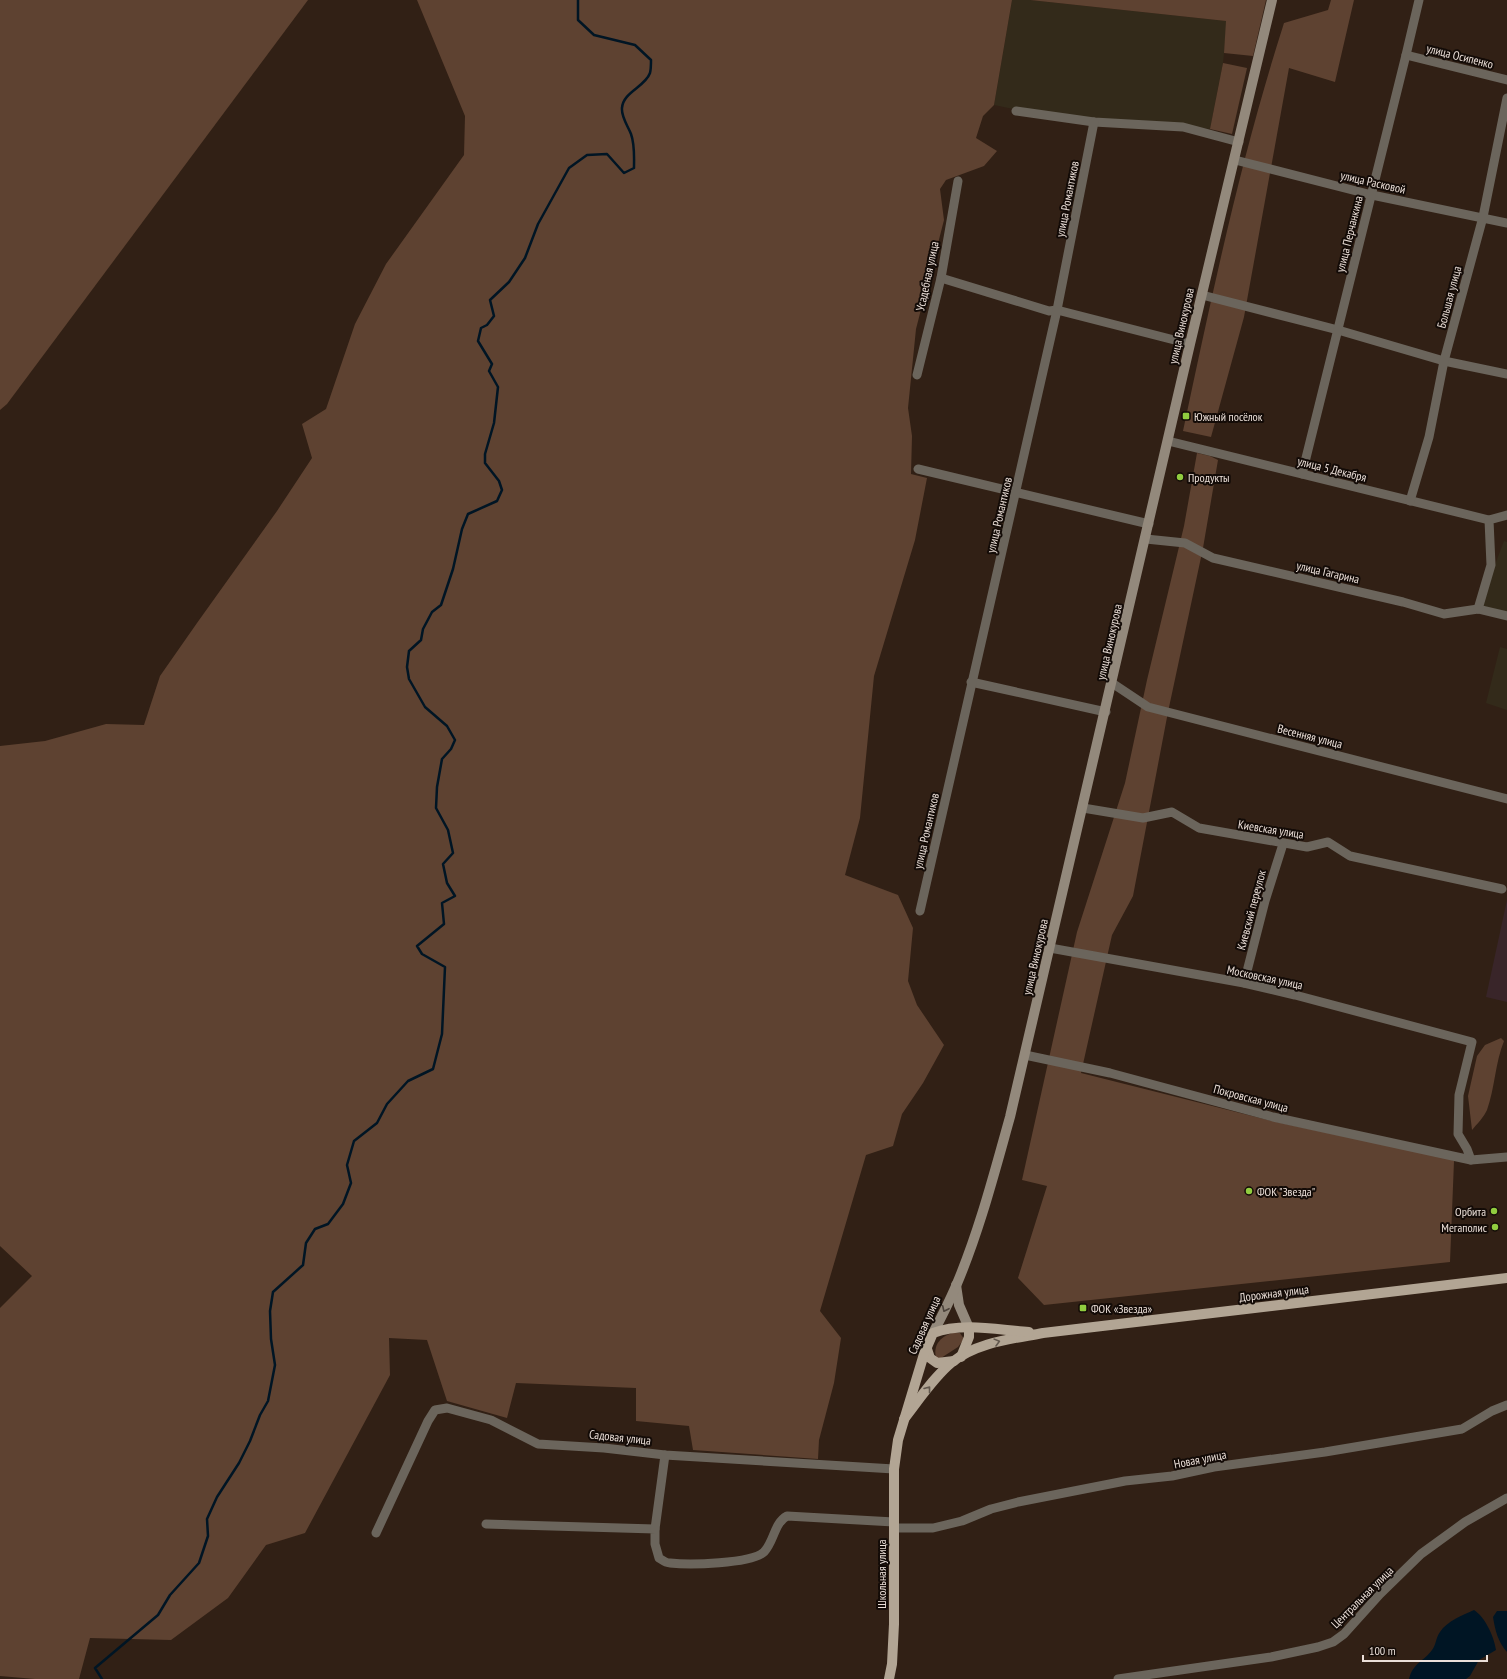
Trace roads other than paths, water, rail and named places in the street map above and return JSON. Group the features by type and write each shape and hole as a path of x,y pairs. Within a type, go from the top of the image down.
{"main road":[{"name":"улица Винокурова","path":"956,1285 993,1181 1025,1055 1106,712 1190,344 1272,0"},
{"name":"Дорожная улица","path":"1043,1333 1507,1278"},
{"name":"Садовая улица","path":"956,1285 959,1305 969,1328"},
{"name":"Садовая улица","path":"894,1469 898,1440 927,1349 956,1285"},
{"path":"933,1333 946,1328 969,1328 1043,1333"},
{"path":"958,1359 969,1337 969,1328"},
{"path":"927,1349 930,1358 937,1363 958,1359 991,1344 1043,1333"},
{"name":"Садовая улица","path":"904,1419 937,1377 958,1359"},
{"name":"Школьная улица","path":"889,1679 892,1664 894,1624 894,1469"}],"street":[{"name":"улица Перчанкина","path":"1302,474 1419,0"},
{"name":"улица Осипенко","path":"1406,55 1507,80"},
{"name":"Большая улица","path":"1410,500 1428,438 1444,361 1483,217 1507,98"},
{"path":"1016,111 1094,122 1183,127 1239,142"},
{"name":"улица Романтиков","path":"920,911 1017,492 1057,310 1094,122"},
{"name":"улица Расковой","path":"1235,160 1372,195 1507,223"},
{"name":"Усадебная улица","path":"917,375 941,278 958,181"},
{"path":"941,278 1049,312 1057,310 1190,344"},
{"path":"1202,295 1338,330 1444,361 1507,374"},
{"name":"улица 5 Декабря","path":"1168,441 1489,520"},
{"path":"918,469 1149,524"},
{"path":"1478,609 1491,565 1489,520 1507,515"},
{"name":"улица Гагарина","path":"1146,539 1185,543 1213,558 1402,602 1444,614 1478,609 1507,616"},
{"path":"972,682 1106,712"},
{"name":"Весенняя улица","path":"1112,683 1148,707 1507,799"},
{"name":"Киевская улица","path":"1083,808 1143,818 1172,812 1199,828 1283,844 1307,847 1328,842 1350,856 1502,889"},
{"name":"Киевский переулок","path":"1244,984 1265,901 1283,844"},
{"name":"Московская улица","path":"1050,948 1295,995 1472,1042 1459,1095 1458,1134 1467,1149 1471,1160"},
{"name":"Покровская улица","path":"1025,1055 1110,1073 1273,1117 1471,1160 1507,1157"},
{"name":"Новая улица","path":"894,1525 933,1528 962,1521 991,1509 1018,1502 1125,1481 1172,1476 1214,1467 1325,1452 1462,1429 1492,1411 1507,1405"},
{"name":"Садовая улица","path":"376,1533 428,1421 436,1410 447,1408 491,1420 538,1444 604,1448 665,1455 894,1469"},
{"path":"665,1455 655,1529 655,1544 659,1558 668,1563 740,1561 759,1556 769,1546 781,1519 787,1516 894,1525"},
{"name":"Центральная улица","path":"1118,1679 1271,1657 1318,1647 1333,1642 1344,1634 1380,1594 1421,1554 1465,1522 1507,1498"},
{"path":"486,1524 655,1529"}],"water":[{"path":"1474,1610 1482,1617 1488,1627 1496,1650 1479,1660 1470,1676 1466,1679 1409,1679 1413,1669 1432,1650 1443,1628 1456,1619"},
{"path":"1497,1611 1507,1611 1507,1652 1497,1636 1493,1617"}],"waterway":[{"path":"102,1679 95,1668 158,1615 170,1595 199,1563 208,1536 207,1519 217,1497 239,1463 250,1441 260,1415 268,1401 275,1365 271,1339 270,1311 273,1292 303,1265 306,1243 315,1229 328,1224 343,1204 351,1183 347,1165 354,1141 377,1123 387,1104 408,1081 433,1069 442,1034 445,967 422,954 417,946 444,924 442,903 455,896 447,883 443,864 453,853 448,830 436,808 437,787 442,759 451,749 455,740 447,726 425,707 409,679 407,667 409,651 421,640 423,629 432,612 441,605 453,569 462,529 468,514 497,501 502,490 499,481 485,463 485,454 494,423 498,387 489,371 492,364 478,341 481,328 487,325 494,316 490,300 509,282 525,258 538,224 569,168 587,155 607,154 624,173 634,168 633,142 622,111 623,102 644,82 651,70 651,60 635,45 594,35 578,20 578,0"}],"place":[{"name":"Южный посёлок","path":"1186,416"},
{"name":"Продукты","path":"1180,477"},
{"name":"ФОК \"Звезда\"","path":"1249,1191"},
{"name":"Орбита","path":"1494,1211"},
{"name":"Мегаполис","path":"1495,1227"},
{"name":"ФОК «Звезда»","path":"1083,1308"}]}
